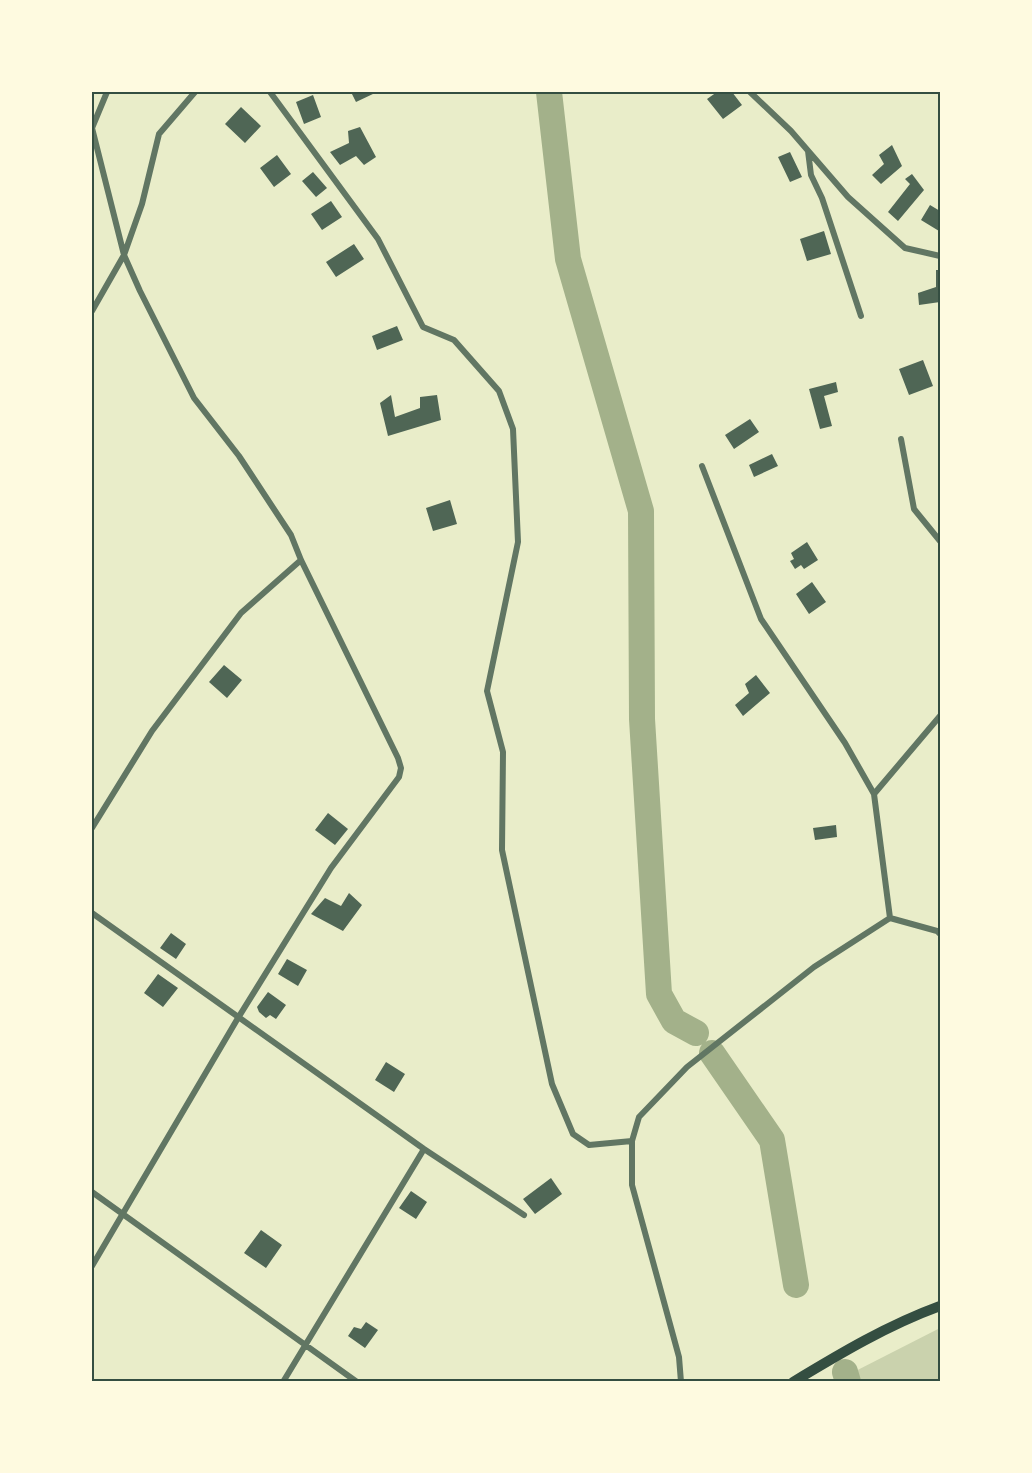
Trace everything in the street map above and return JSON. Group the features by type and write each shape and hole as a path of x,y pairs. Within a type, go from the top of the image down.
{"main road":[{"path":"793,1382 852,1347 910,1317 940,1306"}],"street":[{"path":"92,1266 238,1018 331,868 399,777 401,768 291,535 239,456 194,398 124,255 92,128 107,92"},
{"path":"92,311 124,255 142,204 159,134 195,92"},
{"path":"270,92 378,240 423,327 454,340 499,391 513,429 518,542 487,691 503,752 502,850 552,1084 573,1134 588,1145 632,1141"},
{"path":"750,92 791,131 848,197 905,248 940,256"},
{"path":"808,150 811,175 822,198 861,316"},
{"path":"902,439 914,509 940,541"},
{"path":"702,466 761,619 845,743 874,794 890,918"},
{"path":"92,828 152,731 241,613 301,560"},
{"path":"874,794 940,716"},
{"path":"92,913 424,1149 525,1215"},
{"path":"681,1382 679,1357 632,1185 632,1141 639,1117 687,1067 814,967 890,918 937,931 940,934"},
{"path":"283,1382 424,1149"},
{"path":"92,1192 357,1382"}],"green space":[{"path":"940,1328 940,1381 836,1381"}],"building":[{"path":"351,92 374,92 375,93 356,102"},
{"path":"717,92 732,92 742,105 723,119 707,99"},
{"path":"313,95 321,117 304,124 296,102"},
{"path":"241,107 261,126 245,143 225,124"},
{"path":"360,127 376,157 364,165 356,156 340,165 330,152 349,143 348,131"},
{"path":"892,145 902,166 881,184 872,175 884,164 879,155"},
{"path":"790,152 802,177 790,182 778,157"},
{"path":"277,155 291,174 274,187 260,168"},
{"path":"313,172 327,188 316,197 302,181"},
{"path":"912,174 924,190 898,221 888,212 910,184 905,179"},
{"path":"331,201 342,217 322,230 311,214"},
{"path":"930,205 940,211 939,231 921,220"},
{"path":"824,231 831,254 807,261 800,239"},
{"path":"354,244 364,259 336,277 326,262"},
{"path":"936,270 940,270 940,302 919,305 918,293 936,287"},
{"path":"397,326 403,340 377,350 372,336"},
{"path":"923,360 933,386 909,395 899,369"},
{"path":"836,382 838,392 824,396 832,426 820,429 809,389"},
{"path":"391,395 395,417 420,408 420,397 437,395 441,420 388,436 380,403"},
{"path":"750,419 759,432 734,449 725,435"},
{"path":"772,454 778,466 754,477 749,465"},
{"path":"450,500 457,524 433,531 426,508"},
{"path":"807,542 818,560 804,569 801,565 795,569 790,561 794,559 791,553"},
{"path":"812,582 826,602 809,614 796,594"},
{"path":"224,665 242,680 227,698 209,682"},
{"path":"756,675 770,693 743,716 735,705 749,693 745,684"},
{"path":"328,813 348,829 335,845 315,830"},
{"path":"836,825 837,837 815,840 813,828"},
{"path":"349,893 362,905 343,931 311,914 325,898 341,906"},
{"path":"171,933 186,944 176,959 160,948"},
{"path":"287,959 307,970 298,986 278,974"},
{"path":"158,974 178,988 163,1007 144,993"},
{"path":"268,992 286,1005 276,1019 270,1015 266,1018 257,1007"},
{"path":"386,1062 405,1074 394,1092 375,1080"},
{"path":"551,1178 562,1194 535,1214 523,1199"},
{"path":"411,1191 427,1202 416,1219 399,1208"},
{"path":"261,1230 282,1245 266,1268 244,1253"},
{"path":"366,1322 378,1330 365,1348 348,1336 354,1327 361,1329"}],"waterway":[{"path":"549,92 568,259 641,511 642,719 659,994 674,1021 696,1033"},
{"path":"712,1053 772,1140 796,1285"},
{"path":"845,1372 848,1382"}]}
